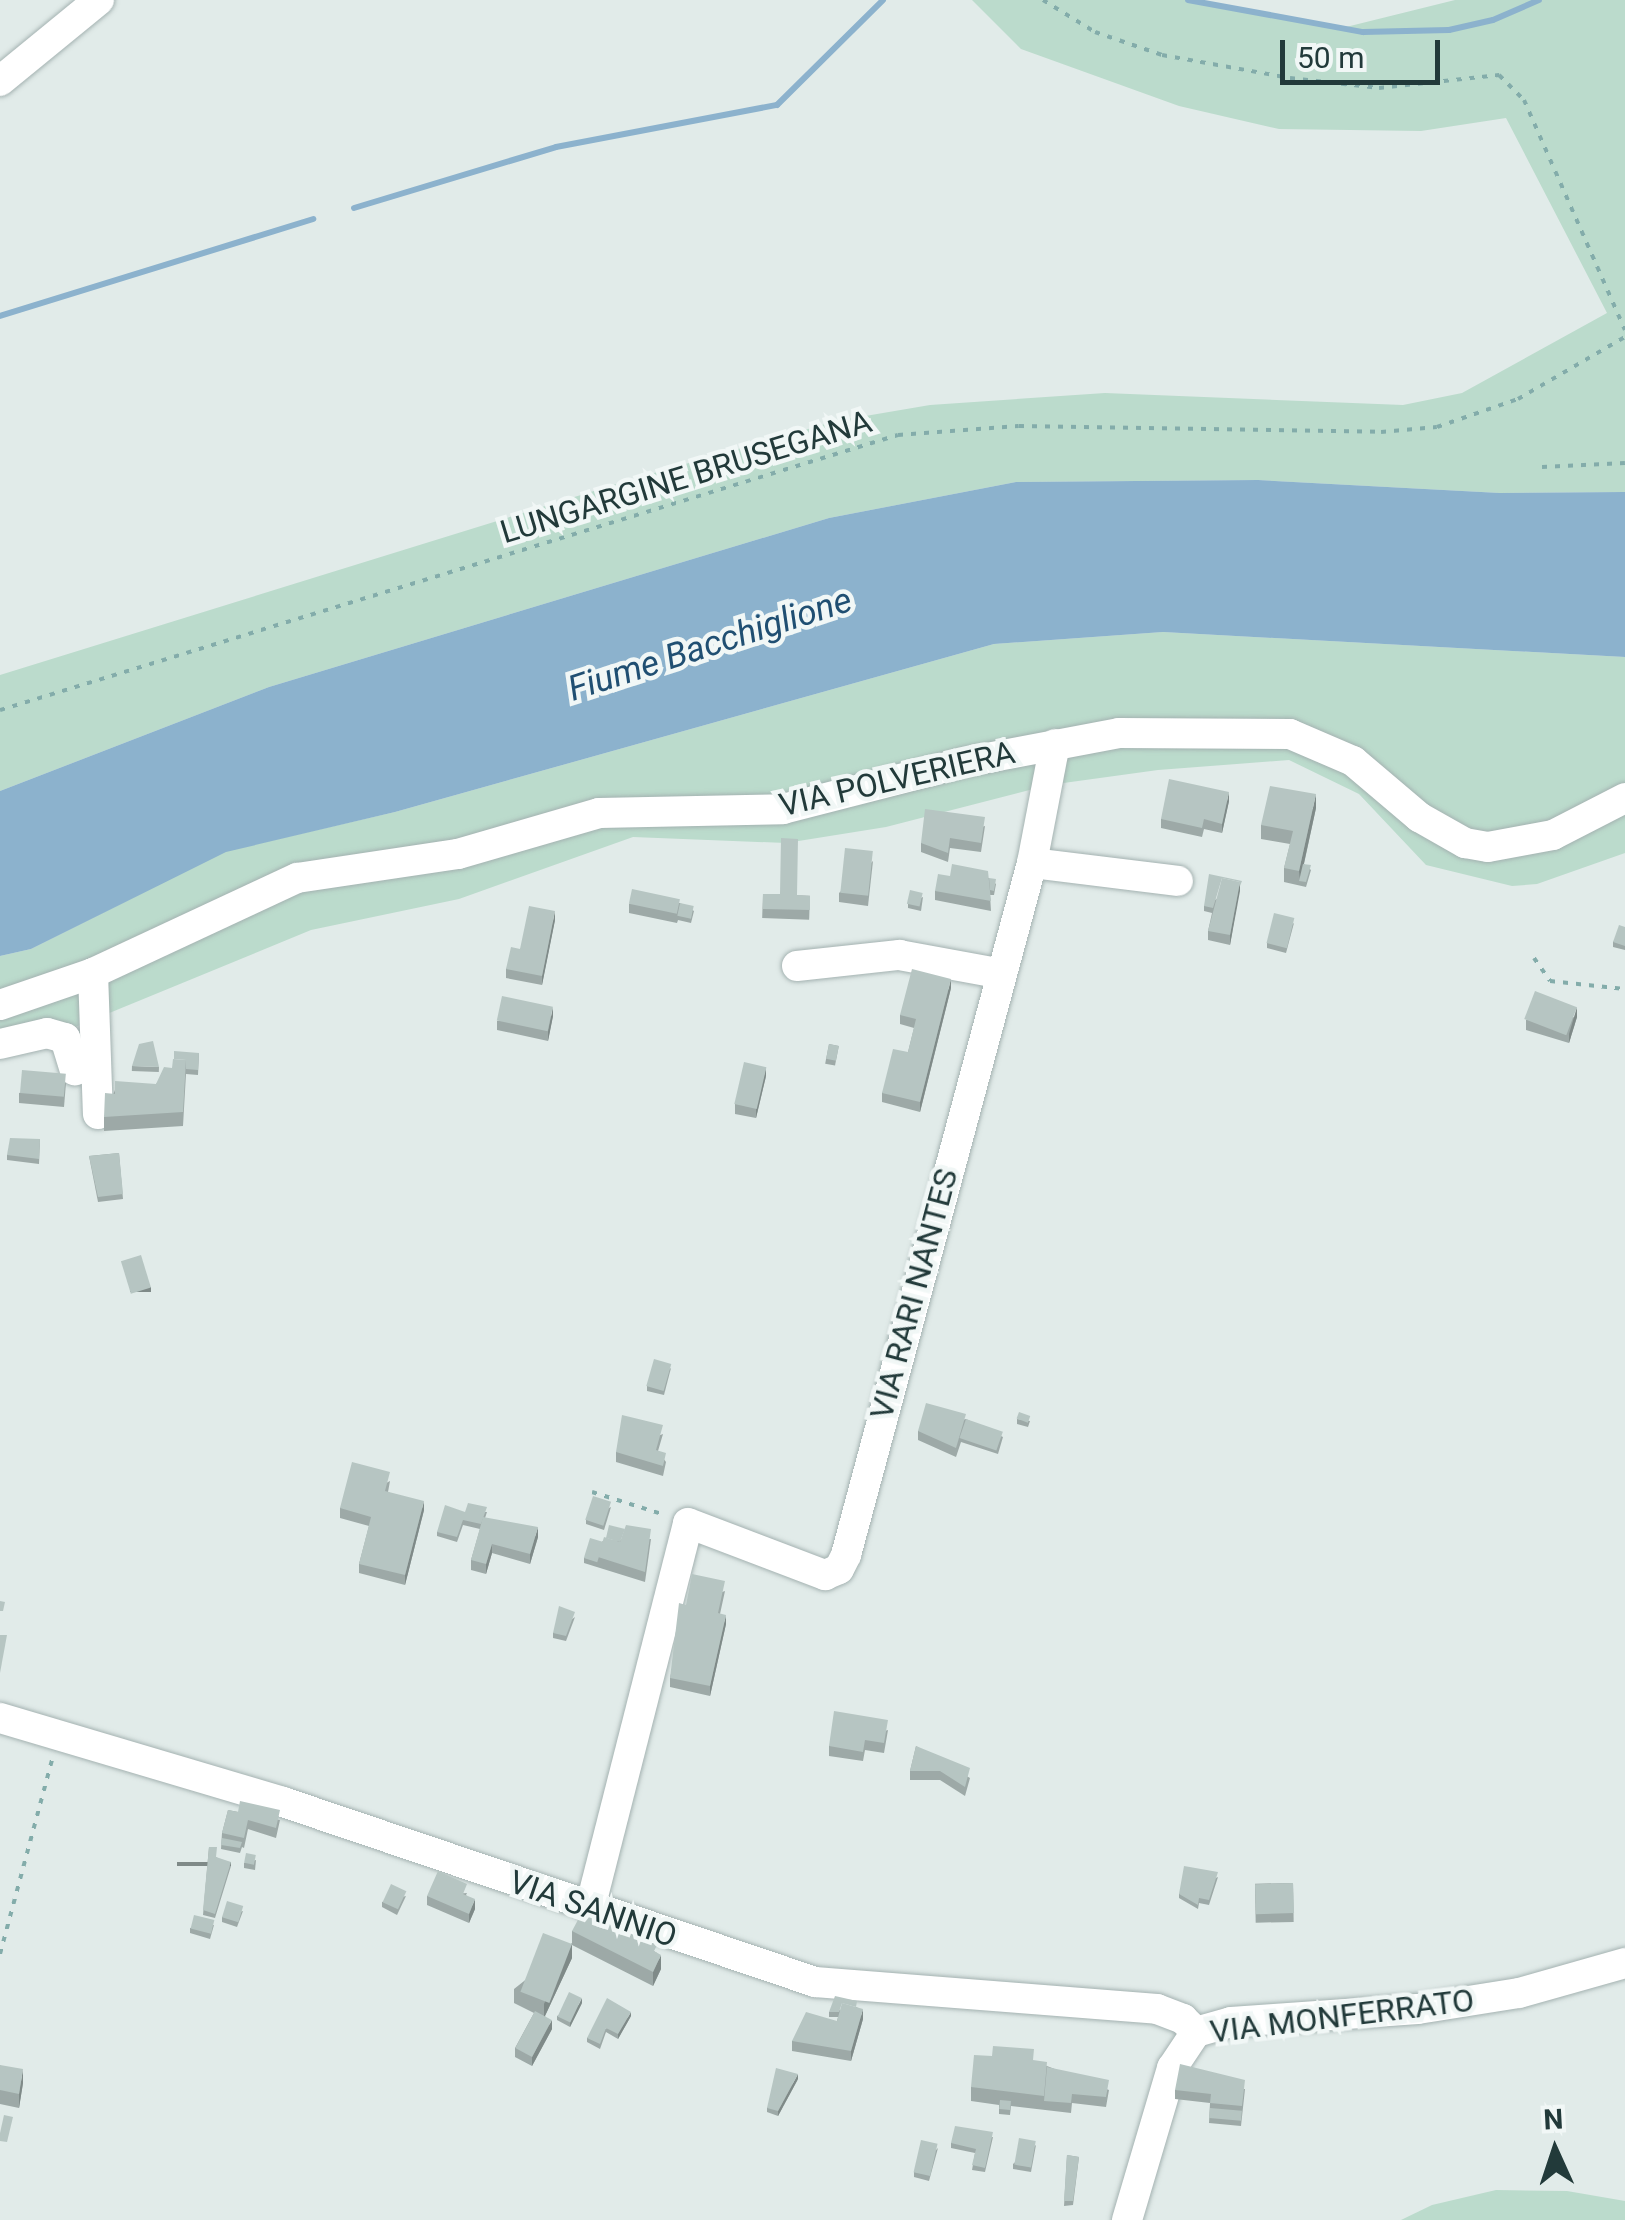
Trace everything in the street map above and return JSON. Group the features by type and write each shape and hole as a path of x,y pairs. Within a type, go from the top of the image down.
{"street":[{"path":"0,81 100,0"},
{"name":"VIA POLVERIERA","path":"0,1005 93,973 298,878 458,854 599,812 783,809 1055,744 1200,729 1290,734 1353,760 1419,817 1465,843 1488,846 1553,835 1625,798"},
{"name":"VIA RARI NANTES","path":"688,1523 808,1570 825,1575 839,1569 998,973 1032,863 1055,744"},
{"path":"1032,863 1178,881"},
{"path":"797,966 899,955 998,973"},
{"path":"93,973 98,1114"},
{"path":"0,1044 47,1033 65,1038 75,1070"},
{"path":"590,1908 688,1523"},
{"name":"VIA SANNIO","path":"0,1718 283,1802 814,1982 1157,2009 1183,2018 1196,2032"},
{"name":"VIA MONFERRATO","path":"1127,2220 1172,2068 1196,2032 1231,2022 1418,2009 1520,1994 1625,1963"}],"path":[{"path":"1043,0 1095,32 1162,55 1290,78 1379,88 1499,75 1524,100 1625,330"},
{"name":"LUNGARGINE BRUSEGANA","path":"0,710 898,435 1019,426 1425,428 1518,400 1625,338"},
{"path":"1542,467 1625,463"},
{"path":"1534,958 1550,982 1625,990"},
{"path":"592,1492 688,1523"},
{"path":"0,1954 58,1736"}],"green space":[{"path":"972,0 1188,0 1342,28 1455,0 1625,0 1625,492 1500,493 1258,480 1016,482 829,518 269,687 0,791 0,675 626,481 836,421 930,405 1105,393 1403,405 1462,393 1607,313 1506,118 1421,131 1279,129 1179,106 1021,49"},
{"path":"1163,632 1625,657 1625,853 1537,884 1512,886 1426,865 1359,794 1289,760 1158,770 1049,785 886,827 786,843 633,837 459,899 311,930 51,1037 0,1049 0,956 31,949 226,851 395,812 994,644"},
{"path":"1496,2190 1567,2191 1625,2201 1625,2220 1401,2220 1432,2205"}],"water":[{"name":"Fiume Bacchiglione","path":"1258,480 1500,493 1625,492 1625,657 1163,632 994,644 395,812 226,852 31,949 0,956 0,791 269,687 829,518 1016,482"}],"building":[{"path":"1169,779 1229,792 1222,824 1204,819 1202,828 1161,819"},
{"path":"1270,786 1316,794 1299,871 1284,868 1293,831 1261,825"},
{"path":"925,809 985,817 981,843 950,838 948,853 921,843"},
{"path":"781,838 798,839 797,895 810,896 810,910 763,909 763,894 780,894"},
{"path":"845,848 873,851 868,896 840,893"},
{"path":"952,864 988,871 991,901 935,891 938,874 950,876"},
{"path":"1303,864 1311,865 1306,882 1299,881"},
{"path":"1209,874 1242,881 1240,886 1240,882 1222,878 1213,908 1204,906"},
{"path":"989,878 996,879 994,891 990,890"},
{"path":"1222,878 1240,882 1230,935 1208,931"},
{"path":"632,889 680,899 677,914 629,904"},
{"path":"910,890 923,893 920,907 907,904"},
{"path":"680,903 694,906 691,919 677,916"},
{"path":"529,906 555,911 542,976 506,969 511,947 520,949"},
{"path":"1274,913 1294,918 1287,948 1267,943"},
{"path":"1619,925 1625,927 1625,946 1613,942"},
{"path":"912,969 951,979 920,1102 882,1093 893,1049 908,1052 916,1019 900,1015"},
{"path":"1535,991 1577,1007 1566,1035 1524,1019"},
{"path":"502,996 553,1007 548,1031 497,1020"},
{"path":"153,1041 159,1067 132,1066 139,1044"},
{"path":"829,1044 839,1046 836,1061 826,1059"},
{"path":"174,1051 199,1053 198,1070 186,1069 186,1060 174,1059"},
{"path":"173,1059 186,1060 183,1112 104,1117 105,1093 115,1094 115,1081 156,1084 164,1067 172,1068"},
{"path":"744,1062 766,1067 757,1109 734,1104"},
{"path":"22,1070 66,1074 64,1097 20,1093"},
{"path":"10,1138 40,1139 39,1159 7,1155"},
{"path":"119,1153 123,1194 98,1197 89,1156"},
{"path":"141,1255 151,1288 131,1294 121,1261"},
{"path":"654,1359 671,1364 664,1391 646,1386"},
{"path":"926,1403 966,1414 956,1448 918,1431"},
{"path":"1019,1412 1030,1416 1028,1423 1017,1419"},
{"path":"622,1415 663,1425 656,1450 666,1453 663,1466 616,1452"},
{"path":"966,1419 1003,1432 996,1451 959,1438"},
{"path":"352,1462 390,1472 385,1491 424,1501 405,1575 359,1564 371,1517 340,1508"},
{"path":"593,1496 611,1502 603,1526 585,1520"},
{"path":"468,1503 487,1507 481,1524 463,1520 457,1537 437,1532 445,1505 465,1512"},
{"path":"483,1517 538,1527 530,1554 492,1544 486,1564 471,1560"},
{"path":"609,1525 625,1529 620,1542 606,1538"},
{"path":"626,1525 651,1529 645,1572 598,1557 604,1537 620,1542"},
{"path":"590,1538 603,1542 597,1562 584,1558"},
{"path":"692,1574 725,1581 718,1613 726,1615 710,1686 670,1678 679,1603 686,1605"},
{"path":"559,1606 575,1612 566,1636 553,1633"},
{"path":"0,1635 7,1635 0,1673"},
{"path":"834,1711 888,1720 884,1743 865,1740 863,1752 829,1746"},
{"path":"916,1746 970,1768 965,1787 940,1771 910,1771"},
{"path":"240,1801 280,1810 276,1828 248,1820 244,1838 222,1833 228,1810 238,1812"},
{"path":"222,1838 242,1842 240,1848 221,1845"},
{"path":"209,1847 217,1847 216,1857 231,1862 215,1914 203,1910"},
{"path":"246,1853 256,1855 254,1865 244,1863"},
{"path":"1184,1866 1218,1872 1209,1900 1199,1898 1198,1905 1179,1894"},
{"path":"438,1871 467,1884 463,1894 475,1899 469,1914 427,1896"},
{"path":"1293,1883 1294,1913 1256,1914 1255,1884"},
{"path":"391,1884 406,1891 398,1909 383,1902"},
{"path":"227,1901 243,1906 238,1922 222,1917"},
{"path":"586,1905 607,1923 657,1945 654,1951 661,1955 653,1972 572,1931"},
{"path":"194,1915 214,1920 211,1934 191,1929"},
{"path":"543,1933 572,1944 549,2003 520,1992"},
{"path":"569,1992 582,1998 570,2022 558,2016"},
{"path":"835,1996 857,2001 856,2007 842,2003 839,2012 829,2012"},
{"path":"607,1998 631,2012 618,2034 606,2028 600,2044 587,2038"},
{"path":"842,2003 863,2009 851,2051 792,2041 806,2012 837,2021"},
{"path":"535,2011 552,2020 532,2057 515,2048"},
{"path":"993,2046 1034,2049 1033,2060 1047,2062 1044,2096 971,2087 974,2055 992,2056"},
{"path":"1180,2064 1245,2080 1242,2106 1210,2103 1211,2094 1175,2090"},
{"path":"0,2065 23,2069 19,2094 0,2090"},
{"path":"1047,2067 1109,2080 1106,2097 1072,2094 1071,2103 1044,2101"},
{"path":"776,2068 798,2074 778,2111 767,2108"},
{"path":"1000,2100 1011,2101 1010,2110 999,2109"},
{"path":"1210,2108 1242,2111 1241,2121 1209,2118"},
{"path":"4,2115 13,2117 7,2142 0,2141"},
{"path":"955,2126 993,2132 985,2168 972,2165 976,2149 951,2143"},
{"path":"1019,2138 1036,2141 1031,2168 1014,2165"},
{"path":"921,2140 938,2144 930,2176 914,2172"},
{"path":"1067,2155 1079,2157 1073,2201 1064,2201"}],"waterway":[{"path":"354,208 556,147 777,105 883,0"},
{"path":"1188,0 1363,32 1449,30 1493,20 1539,0"},
{"path":"0,316 313,219"}]}
